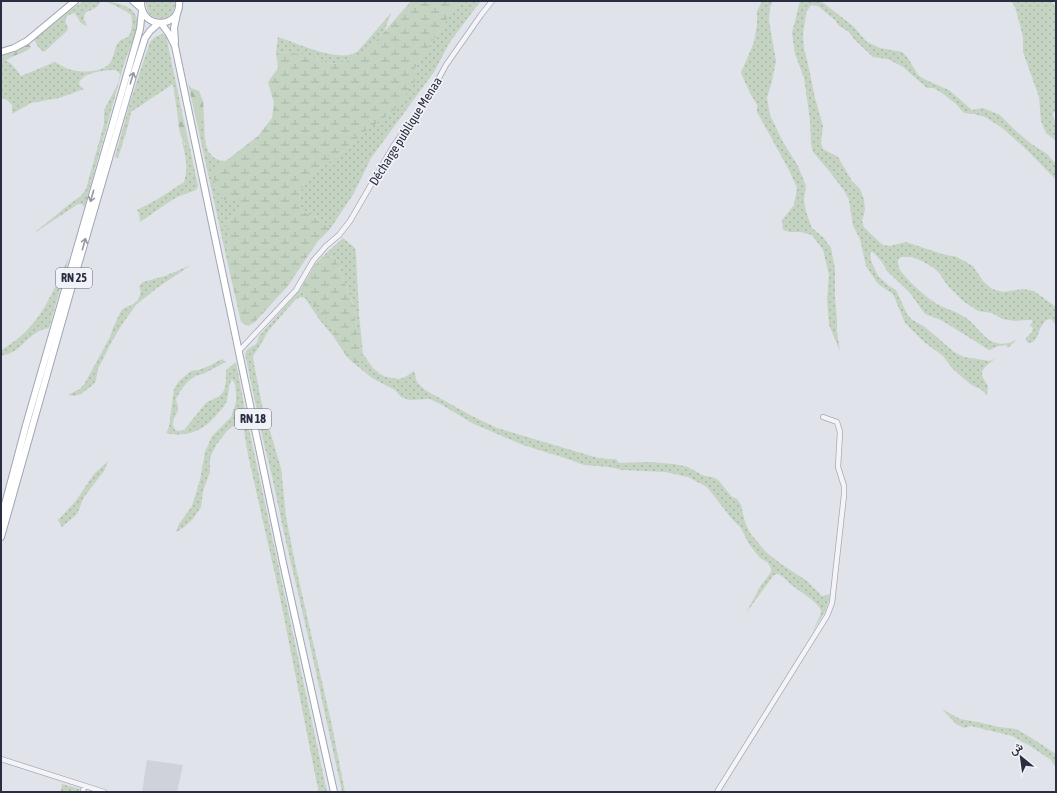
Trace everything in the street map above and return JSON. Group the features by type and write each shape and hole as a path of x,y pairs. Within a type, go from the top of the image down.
{"main road":[{"path":"1,52 14,48 27,41 75,1"},
{"path":"133,1 141,6 145,17 151,21 160,23 168,22 177,14 179,1"},
{"name":"RN 25","path":"1,519 28,418 140,29 141,6"},
{"name":"RN 18","path":"177,14 174,28 175,46 283,563 334,792"},
{"name":"RN 25","path":"1,537 131,84 146,38 150,31 160,23"},
{"name":"RN 18","path":"160,23 169,34 175,46"}],"street":[{"name":"Décharge publique Menaa","path":"239,351 296,290 313,261 326,246 339,235 350,221 394,145 427,100 446,65 492,1"},
{"path":"717,792 827,616 832,603 844,486 838,467 840,432 837,422 823,417"},
{"path":"1,759 104,792"},
{"path":"83,792 84,786"}],"shaded area":[{"path":"147,760 183,765 177,792 142,792"}],"green space":[{"path":"84,1 101,1 97,7 85,13 84,19 87,26 81,22 74,13 68,15 66,19 68,28 67,31 44,52 39,48 34,40 70,10"},
{"path":"102,1 121,4 135,13 138,21 137,31 124,66 84,209 84,206 78,204 33,234 81,196 86,189 104,124 104,110 118,84 120,74 116,70 101,71 90,74 81,79 79,83 84,89 59,98 31,103 12,114 12,105 7,100 1,98 1,59 10,63 21,76 55,62 71,70 82,72 95,71 106,67 111,61 118,43 130,34 132,19 131,15 127,12"},
{"path":"146,1 175,1 174,9 171,14 166,17 160,19 155,18 147,9"},
{"path":"411,1 459,1 415,68 415,81 397,108 366,131 305,181 299,196 302,211 321,220 330,229 318,241 287,287 255,322 248,326 241,322 226,256 230,240 226,225 243,206 241,200 224,200 218,194 212,174 218,167 258,136 272,118 274,103 268,82 278,68 276,52 304,54 330,64 345,62 366,51"},
{"path":"459,1 481,1 450,42 434,72 371,158 354,193 330,229 321,220 302,211 299,196 305,181 366,131 415,81 415,68"},
{"path":"762,1 773,1 770,7 769,21 776,61 767,98 770,115 783,142 798,166 806,186 804,199 806,212 812,228 823,237 831,248 835,269 837,332 840,351 829,325 827,299 829,275 823,250 812,235 783,230 782,220 794,205 797,188 789,170 757,112 757,105 741,73 754,42 757,25 757,11"},
{"path":"800,1 821,1 853,26 867,42 880,48 902,52 908,58 918,75 949,90 972,110 983,108 1000,115 1030,143 1047,154 1056,164 1056,180 1027,150 1001,127 985,117 964,113 956,104 942,93 934,88 927,88 903,67 888,59 873,57 854,39 849,32 838,25 835,20 818,6 811,5 806,13 803,34 804,48 823,126 821,143 823,149 838,157 852,181 860,189 864,199 865,210 862,221 864,227 883,245 890,246 906,242 942,254 957,257 973,266 983,281 992,289 1003,292 1023,289 1034,291 1056,307 1056,325 1051,319 1046,320 1035,340 1028,343 1026,338 1032,332 1033,328 1030,325 1033,322 1032,320 1015,321 1002,319 992,313 978,311 963,301 948,286 934,268 912,257 902,257 898,259 899,267 906,277 916,288 932,301 966,318 993,342 1005,344 1016,340 1008,348 1006,345 989,350 941,320 925,314 910,293 887,271 882,262 873,252 870,253 871,261 878,276 896,290 907,314 911,319 925,327 954,352 964,357 990,361 996,358 984,368 982,373 988,386 987,395 982,390 970,384 952,368 943,356 924,342 905,323 893,294 878,284 866,266 860,239 853,226 849,200 830,172 813,152 811,144 810,120 804,78 795,54 792,33"},
{"path":"1011,1 1052,1 1056,9 1056,111 1053,113 1053,116 1056,124 1056,141 1046,133 1041,121 1039,97 1023,52 1023,37 1015,7"},
{"path":"391,13 384,32 366,51 345,62 330,64 304,54 276,52 278,37 304,47 323,52 350,55 358,51"},
{"path":"162,34 165,35 167,40 182,112 177,111 173,84 131,112 118,158 115,157 131,99 150,42 155,37"},
{"path":"29,44 31,47 28,50 1,62 1,56 15,52"},
{"path":"188,83 191,88 199,91 203,101 204,116 198,128"},
{"path":"177,111 182,112 190,148 183,141 181,136"},
{"path":"204,116 205,140 208,151 216,159 226,161 218,167 224,200 241,200 243,206 226,225 230,240 226,256 198,128"},
{"path":"182,140 185,145 190,148 198,186 196,190 177,197 140,222 139,213 137,210 158,199 184,182 186,166"},
{"path":"343,238 355,248 363,354 359,343 353,304 335,257 328,256 320,259"},
{"path":"328,256 335,257 353,305 359,343 363,354 362,361 356,365 347,357 333,336 335,331 319,309 300,290 314,266 320,259"},
{"path":"69,257 49,328 31,336 13,352 1,356 1,350 22,335 41,313"},
{"path":"191,265 157,288 136,305 112,341 98,369 94,384 81,394 74,396 68,395 80,389 85,383 110,337 121,311 138,300 141,292 139,286 143,282 165,276"},
{"path":"300,290 323,314 331,325 335,331 333,336 305,298 300,297 295,300 269,330 253,356 266,425 270,431 281,468 286,517 295,563 332,726 345,792 342,792 245,354 247,350 256,344 259,336"},
{"path":"363,354 373,368 386,377 399,379 414,371 417,382 425,390 497,428 598,458 616,459 619,463 649,462 674,464 688,467 702,475 715,478 732,497 737,499 741,505 745,522 750,533 766,552 807,581 822,596 830,594 828,605 824,614 813,631 821,613 820,608 817,604 778,574 774,575 746,613 760,587 771,572 771,568 768,563 760,558 749,544 741,528 707,487 688,477 665,472 622,470 609,467 584,465 523,445 474,424 430,399 410,400 401,397 395,390 372,378 356,365 362,361"},
{"path":"222,359 226,362 194,377 183,387 176,399 178,409 173,426 175,430 184,430 206,403 221,395 225,385 226,370 236,362 327,792 319,792 279,592 242,425 236,424 227,431 216,445 210,458 210,472 203,491 201,507 193,519 176,532 179,524 192,506 200,480 205,452 212,436 231,417 236,402 236,392 235,384 232,379 226,403 208,424 189,433 174,434 166,433 169,427 174,389 179,381 191,371 209,366"},
{"path":"108,461 104,471 84,497 77,514 62,527 58,520 75,502 94,474"},
{"path":"942,709 960,719 1016,729 1056,754 1056,765 1030,746 1012,736 971,726 964,728 956,724"},
{"path":"62,784 80,789 79,792 61,791"}]}
